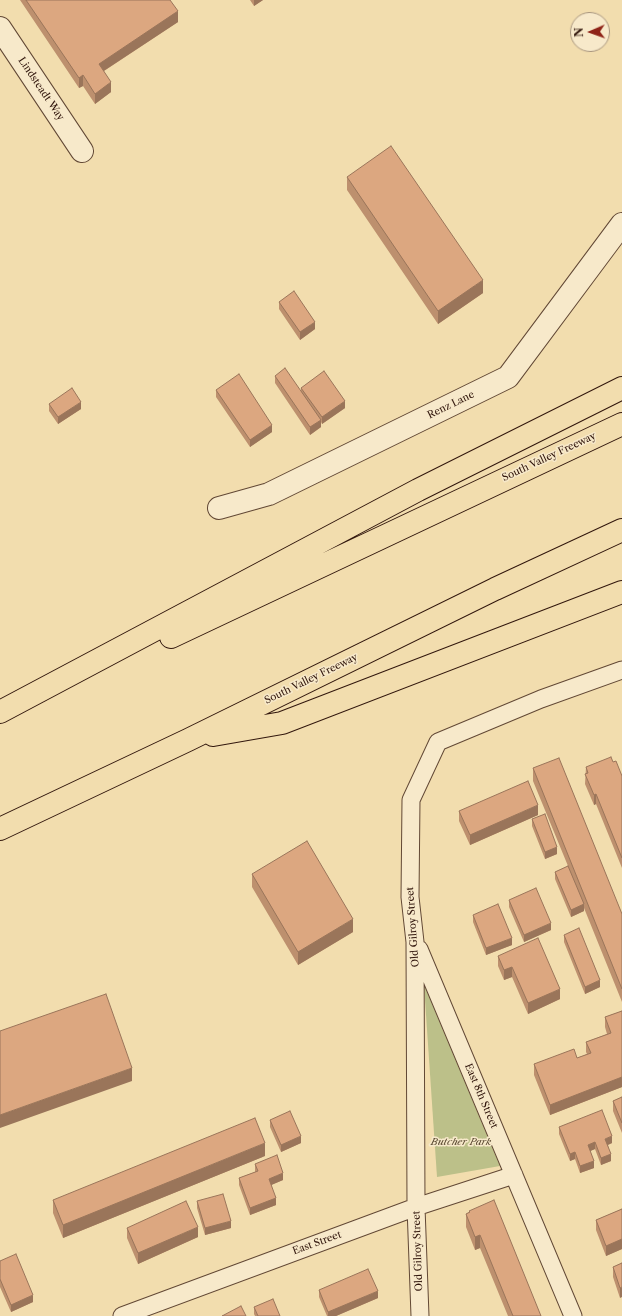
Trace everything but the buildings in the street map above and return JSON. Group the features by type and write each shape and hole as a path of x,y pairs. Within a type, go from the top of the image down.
{"highway":[{"path":"0,712 418,490 622,388"},
{"name":"South Valley Freeway","path":"0,719 622,424"},
{"name":"South Valley Freeway","path":"0,829 188,740 495,589 622,530"},
{"path":"188,740 282,723 622,592"}],"street":[{"name":"Lindsteadt Way","path":"0,28 82,151"},
{"name":"Renz Lane","path":"219,508 269,494 508,377 622,224"},
{"name":"Old Gilroy Street","path":"420,1316 416,1207 416,942 410,897 410,800 438,742 541,699 622,670"},
{"name":"East 8th Street","path":"416,942 573,1316"},
{"name":"East Street","path":"122,1316 416,1207 514,1175"}],"green space":[{"name":"Butcher Park","path":"424,985 500,1166 437,1177"}]}
